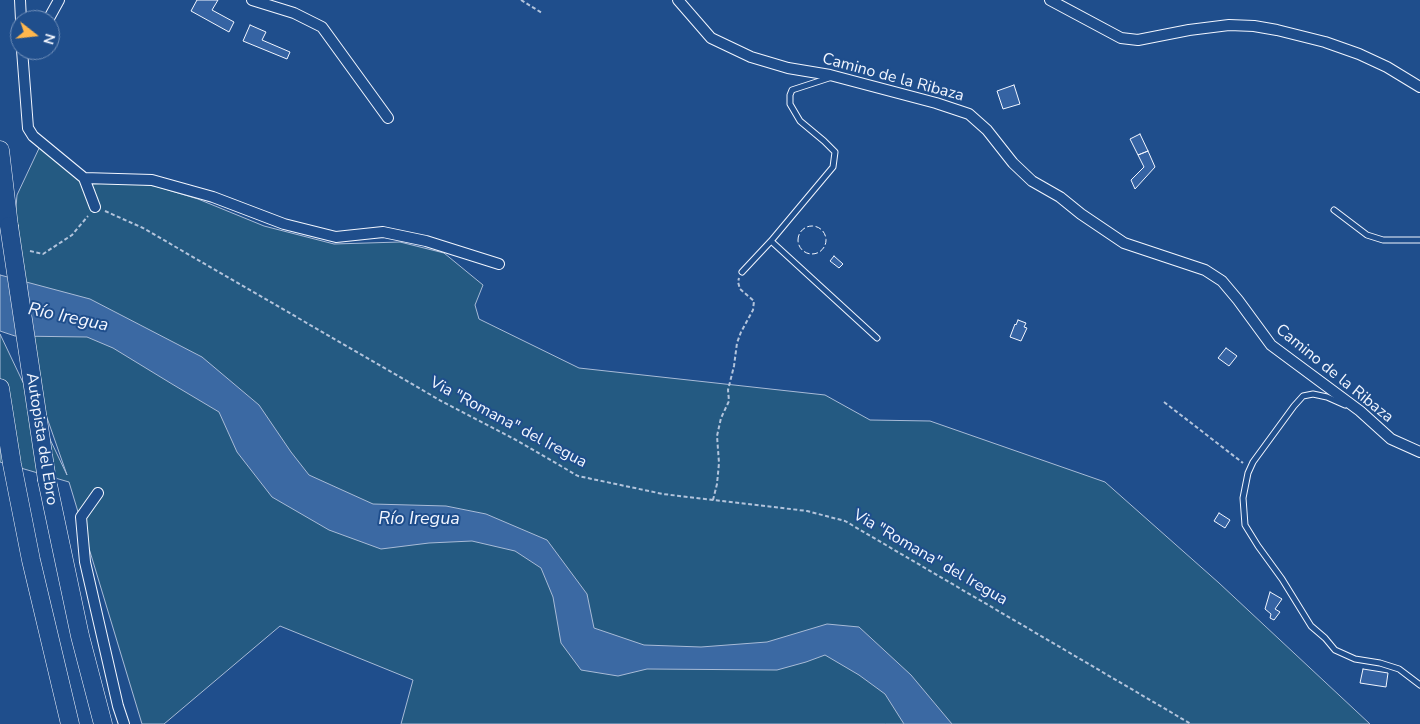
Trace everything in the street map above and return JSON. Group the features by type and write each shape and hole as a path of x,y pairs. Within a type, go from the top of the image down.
{"highway":[{"name":"Autopista del Ebro","path":"0,150 9,226 47,480 72,600 102,721"},
{"name":"Autopista del Ebro","path":"0,388 12,464 49,641 69,723"}],"street":[{"path":"252,0 294,13 322,27 388,118"},
{"name":"Camino de la Ribaza","path":"678,0 711,38 751,57 788,68 835,76 936,103 969,114 987,130 1012,163 1032,181 1060,197 1081,214 1124,243 1204,270 1222,281 1271,345 1360,411 1391,439 1420,452"},
{"path":"1050,0 1121,38 1138,40 1189,30 1229,25 1254,26 1277,30 1325,42 1358,54 1387,67 1420,87"},
{"path":"23,60 28,128 33,136 84,178 95,207"},
{"path":"84,178 152,180 213,197 284,224 336,237 384,232 426,241 499,264"},
{"path":"98,493 82,517 85,562 118,706 124,724"}],"lane":[{"path":"742,272 772,241 833,167 835,152 800,121 790,104 790,95 792,90 835,76"},
{"path":"1334,210 1367,235 1383,240 1420,240"},
{"path":"772,241 878,338"},
{"path":"1360,411 1326,397 1314,394 1303,396 1250,468 1243,498 1245,525 1282,579 1310,626 1325,638 1335,650 1355,659 1399,668 1420,685"}],"path":[{"path":"521,0 542,13"},
{"path":"30,251 43,254 72,235 95,207"},
{"name":"Via \"Romana\" del Iregua","path":"95,207 143,228 444,402 516,440 578,476 662,494 807,511 845,521 1192,724"},
{"path":"713,500 718,484 717,436 720,418 729,401 728,390 740,332 753,310 754,301 740,289 738,282 742,272"},
{"path":"1164,402 1250,468"}],"shaded area":[{"path":"42,142 77,176 155,186 198,199 264,226 334,244 400,242 444,253 483,285 475,305 479,319 579,368 825,395 870,420 930,421 1105,482 1219,583 1370,724 401,724 413,680 280,626 164,724 142,724 69,482 0,462 0,334 67,475 8,306 17,195"}],"water":[{"name":"Río Iregua","path":"0,275 90,299 202,357 259,405 309,475 373,504 446,506 486,514 547,540 587,594 594,628 644,645 701,647 767,642 827,624 859,627 911,675 952,724 904,724 885,694 859,675 825,655 777,670 647,669 618,676 581,670 561,643 553,597 541,568 515,551 472,541 429,543 381,549 329,530 272,497 237,452 219,412 113,348 87,337 15,336 0,331"}],"building":[{"path":"197,0 218,0 212,10 234,22 229,32 191,11"},
{"path":"250,25 266,32 262,40 290,52 287,59 243,41"},
{"path":"1014,85 1020,104 1003,109 997,91"},
{"path":"1140,134 1148,151 1138,155 1130,139"},
{"path":"1148,151 1155,167 1135,189 1131,180 1144,167 1138,155"},
{"path":"834,256 843,264 839,268 830,261"},
{"path":"1018,320 1026,323 1024,327 1027,328 1021,341 1010,337"},
{"path":"1226,348 1237,356 1229,366 1218,358"},
{"path":"1219,513 1230,520 1225,528 1214,521"},
{"path":"1270,592 1282,599 1275,609 1280,612 1274,620 1270,618 1271,614 1265,609"},
{"path":"1363,669 1388,673 1386,687 1360,683"}],"fence":[{"path":"812,226 822,230 826,240 822,250 812,254 802,250 798,240 802,230 812,226"}]}
